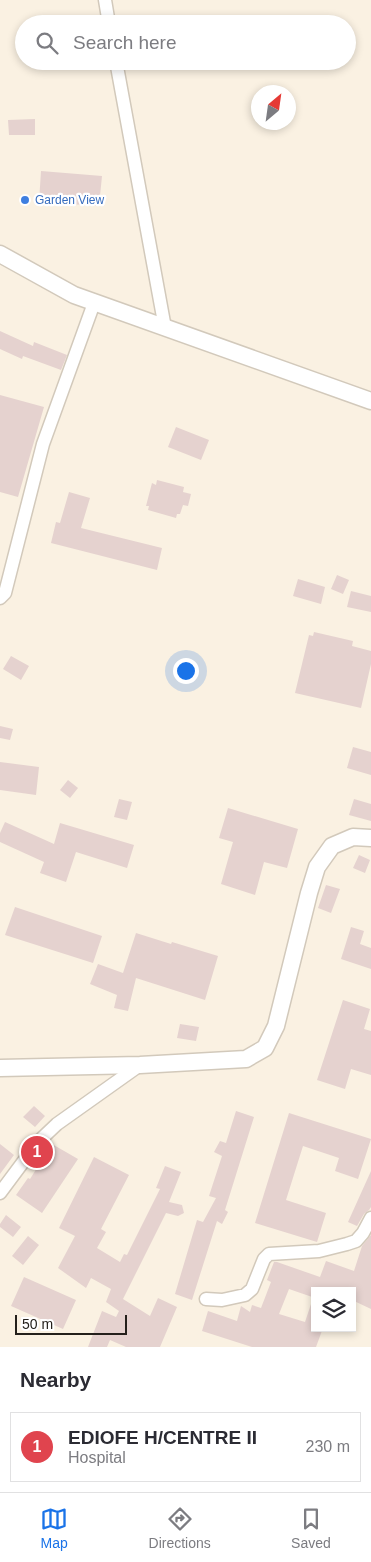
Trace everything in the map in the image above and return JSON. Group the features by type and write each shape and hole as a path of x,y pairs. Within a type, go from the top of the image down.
{"street":[{"path":"106,0 108,15"},
{"path":"118,70 165,328"},
{"path":"0,254 74,295 371,401"},
{"path":"0,598 5,593 43,444 94,302"},
{"path":"0,1068 140,1065 246,1059 266,1048 276,1026 317,867 332,846 354,837 371,838"},
{"path":"0,1193 38,1142 57,1124 140,1065"},
{"path":"206,1299 222,1300 245,1295 252,1289 264,1259 269,1254 319,1251 356,1241 371,1218"}],"building":[{"path":"35,119 35,135 9,135 8,120"},
{"path":"41,171 102,176 99,206 39,202"},
{"path":"0,331 33,346 34,342 67,355 61,370 23,356 22,359 0,349"},
{"path":"0,395 44,407 18,497 0,492"},
{"path":"176,427 209,440 201,460 168,447"},
{"path":"157,480 184,487 183,492 191,494 188,506 183,505 180,514 177,514 176,518 148,510 149,506 146,506 152,483 156,485"},
{"path":"69,492 90,498 81,528 162,548 157,570 51,543 56,522 60,523"},
{"path":"337,575 349,580 343,594 331,589"},
{"path":"298,579 325,587 321,604 293,596"},
{"path":"351,591 371,596 371,612 347,607"},
{"path":"314,632 353,641 352,646 371,651 371,664 361,708 295,693 309,635 313,636"},
{"path":"11,656 29,666 21,680 3,669"},
{"path":"0,726 13,729 10,740 0,738"},
{"path":"353,747 371,752 371,775 347,768"},
{"path":"0,762 39,767 36,795 0,790"},
{"path":"68,780 78,788 70,798 60,790"},
{"path":"119,799 132,802 127,820 114,817"},
{"path":"354,799 371,804 371,821 349,815"},
{"path":"228,808 298,829 287,868 264,862 255,895 221,884 233,842 219,838"},
{"path":"5,822 54,844 60,823 134,845 127,868 76,852 66,882 40,873 44,862 0,842 0,833"},
{"path":"359,855 370,860 365,873 353,868"},
{"path":"326,885 340,889 331,913 318,908"},
{"path":"15,907 102,936 93,963 5,935"},
{"path":"351,927 364,931 360,944 371,948 371,969 341,959"},
{"path":"136,933 218,956 205,1000 136,978 128,1011 114,1008 117,995 90,984 98,964 123,973"},
{"path":"343,1000 370,1009 364,1029 371,1031 371,1075 351,1069 345,1089 317,1080"},
{"path":"180,1024 199,1027 196,1041 177,1038"},
{"path":"34,1106 45,1116 35,1127 23,1117"},
{"path":"236,1111 254,1117 225,1210 228,1212 222,1224 217,1221 192,1300 175,1294 197,1220 203,1222 216,1198 209,1196 222,1156 214,1152 220,1141 226,1143"},
{"path":"289,1113 371,1139 358,1179 335,1171 339,1158 303,1146 286,1200 326,1213 317,1242 255,1223"},
{"path":"0,1144 14,1155 0,1174"},
{"path":"52,1144 78,1159 42,1213 16,1195 28,1178 30,1179"},
{"path":"94,1157 129,1175 101,1229 106,1232 97,1248 120,1262 124,1254 127,1255 160,1189 156,1188 165,1166 181,1172 169,1202 182,1205 184,1213 178,1216 166,1213 123,1299 150,1316 158,1298 177,1307 160,1347 126,1347 110,1340 107,1347 88,1347 102,1311 116,1317 119,1311 106,1302 111,1289 91,1278 86,1288 58,1268 75,1236 59,1228"},
{"path":"371,1171 371,1207 357,1226 348,1222"},
{"path":"6,1215 21,1227 13,1237 0,1227"},
{"path":"371,1235 371,1309 356,1302 356,1287 311,1287 311,1297 289,1289 279,1314 305,1322 311,1304 311,1332 322,1332 316,1347 252,1347 202,1331 208,1311 237,1321 241,1306 250,1312 252,1305 261,1308 271,1282 267,1280 274,1262 320,1277 326,1261 354,1271 362,1246"},
{"path":"28,1236 39,1245 23,1265 12,1256"},
{"path":"24,1277 76,1300 63,1329 11,1306"}],"place":[{"name":"Garden View","path":"25,200"},
{"name":"EDIOFE H/CENTRE II","path":"37,1152"}]}
